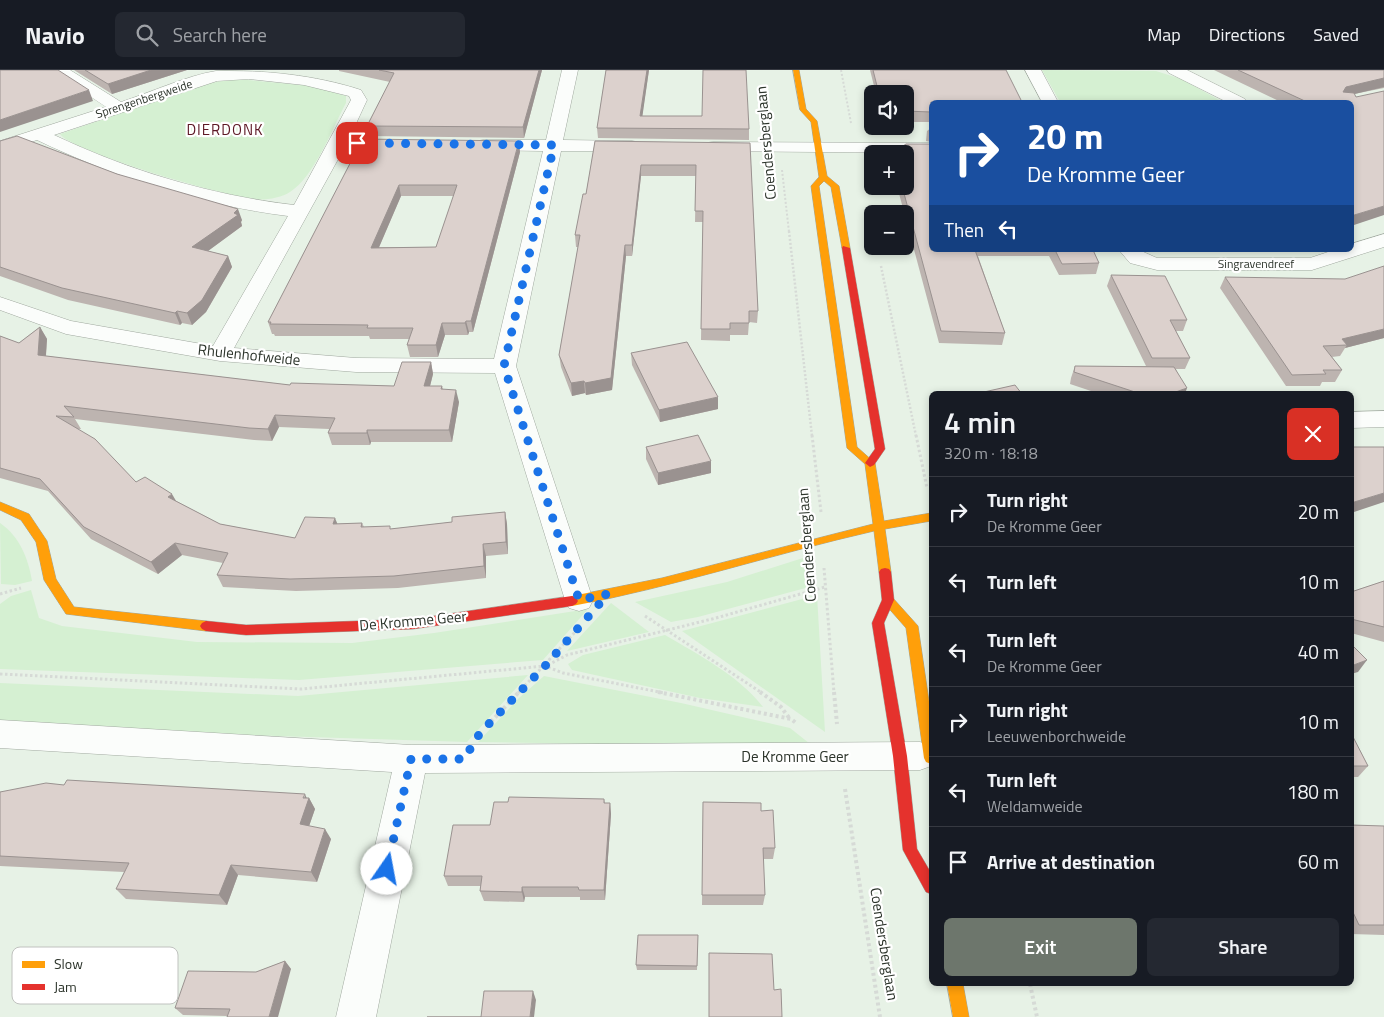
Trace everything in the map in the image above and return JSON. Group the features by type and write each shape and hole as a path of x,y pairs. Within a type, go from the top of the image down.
{"street":[{"path":"59,70 118,107"},
{"path":"570,70 504,366 579,600"},
{"path":"796,70 803,110 814,121 823,177 834,186 880,449 870,463"},
{"path":"1033,70 1049,100"},
{"path":"1175,70 1235,100"},
{"name":"Sprengenbergweide","path":"0,147 215,76 234,73 306,75 355,93 359,100 338,143 298,211 220,354"},
{"path":"814,121 821,111"},
{"path":"38,134 77,154 183,189 270,208 298,211"},
{"path":"338,143 357,143"},
{"path":"466,144 652,146"},
{"path":"692,147 929,148"},
{"path":"823,177 815,186 852,448 870,463 880,524 888,600 878,623 921,757"},
{"name":"Singravendreef","path":"1354,250 1384,240"},
{"name":"Singravendreef","path":"1130,252 1142,261 1157,264 1312,264 1348,252"},
{"name":"Rhulenhofweide","path":"0,303 66,327 220,354 356,365 504,366"},
{"path":"1354,420 1384,419"},
{"name":"De Kromme Geer","path":"0,506 24,517 41,541 50,580 70,610 246,630 413,624 579,600 706,572 880,524 929,517"},
{"path":"888,600 912,626 921,757 910,850 929,883"},
{"name":"De Kromme Geer","path":"0,734 411,759 921,757"},
{"path":"356,1017 411,759"},
{"path":"955,986 961,1017"}],"path":[{"name":"Coendersberglaan","path":"780,148 824,539 824,587 840,757 880,1017"},
{"path":"881,266 929,497"},
{"path":"0,674 302,689 545,666 567,655 824,587"},
{"path":"464,759 480,733 545,666 608,594 667,629 781,707 798,725"},
{"path":"545,666 563,673 791,719"},
{"path":"1030,986 1037,1017"}],"green space":[{"path":"1042,70 1156,71 1181,79 1219,100 1059,100"},
{"path":"236,79 312,86 346,96 346,103 315,164 299,185 282,196 257,200 183,182 119,162 71,142 60,134 210,83"},
{"path":"0,523 18,541 28,564 32,581 15,585 1,584"},
{"path":"806,557 813,586 698,617 671,622 635,602 727,582"},
{"path":"31,590 39,618 62,626 197,642 352,643 434,633 588,609 543,660 299,680 0,669 0,604 11,596"},
{"path":"817,595 825,732 682,631"},
{"path":"611,603 649,632 567,651"},
{"path":"665,635 705,658 730,676 742,685 763,707 700,698 572,670 568,664 583,655"},
{"path":"528,675 467,742 0,727 0,683 298,696"},
{"path":"544,676 681,703 790,728 814,747 478,742 519,698"}],"building":[{"path":"0,70 58,70 89,90 0,120"},
{"path":"85,70 151,70 108,84"},
{"path":"379,70 539,70 523,127 367,126 394,73"},
{"path":"606,70 647,70 640,116 702,116 703,70 746,70 749,129 597,128"},
{"path":"873,70 1006,70 1021,100 929,100 929,112 914,111 914,85 877,85"},
{"path":"1238,70 1384,70 1384,78 1346,87 1343,92 1354,93 1356,97 1384,91 1384,206 1354,215 1354,100 1303,100"},
{"path":"17,136 117,174 238,209 234,213 238,215 192,247 228,256 202,300 187,313 177,311 175,313 62,288 0,267 0,141"},
{"path":"360,139 519,141 471,321 466,321 465,323 442,323 436,345 407,345 413,328 367,328 368,325 270,324 271,322 268,322 358,148 354,151","holes":["399,185 457,185 436,247 371,248"]},
{"path":"595,141 750,143 758,311 749,311 749,323 730,323 730,329 701,329 703,211 695,211 696,165 641,165 632,245 625,245 611,378 585,383 584,381 571,383 559,355 580,235 575,235 583,194 586,194"},
{"path":"929,144 929,252 976,252 1005,333 941,331 914,231 914,205 907,205 904,195 914,195 914,145 905,145"},
{"path":"1056,252 1094,252 1099,263 1062,264"},
{"path":"1384,266 1384,329 1342,339 1347,345 1323,346 1342,370 1323,370 1326,374 1292,375 1225,277 1345,279"},
{"path":"1111,275 1165,276 1187,320 1170,320 1190,358 1152,358"},
{"path":"40,327 38,355 290,385 291,383 394,386 402,362 431,362 424,386 442,386 441,389 456,390 449,430 367,430 367,433 328,433 335,418 275,415 268,429 64,406 74,417 56,416 95,439 136,482 145,477 172,494 168,497 220,524 295,538 305,517 335,518 333,524 362,523 361,527 390,526 390,529 452,522 452,517 505,512 506,542 483,544 484,566 394,576 290,579 217,575 228,553 175,543 151,562 84,527 40,479 0,468 0,336 19,343"},
{"path":"687,342 718,397 659,410 631,353"},
{"path":"1075,366 1174,367 1187,388 1178,391 1132,391 1074,372"},
{"path":"1015,385 1020,391 988,391"},
{"path":"698,435 711,461 658,473 646,447"},
{"path":"1354,447 1384,447 1384,493 1354,502"},
{"path":"1384,581 1384,627 1354,620 1354,591"},
{"path":"1354,647 1367,660 1354,665"},
{"path":"1354,739 1368,766 1354,766"},
{"path":"67,780 305,794 303,798 309,798 300,824 325,829 311,872 231,865 219,895 116,889 129,863 0,856 0,792 46,783 64,785"},
{"path":"509,797 604,799 604,803 610,803 604,890 579,890 578,887 522,887 522,892 480,891 482,876 444,876 453,825 490,825 494,802 508,802"},
{"path":"703,802 761,803 761,811 773,810 775,848 763,848 765,895 702,895"},
{"path":"1354,825 1384,826 1384,925 1359,925 1354,914"},
{"path":"638,935 698,935 697,966 636,965"},
{"path":"709,953 772,954 774,990 781,989 782,1017 709,1017"},
{"path":"285,961 269,1017 227,1017 230,1009 175,1008 178,1004 188,971 256,972"},
{"path":"484,991 533,991 530,1017 481,1017"}],"traffic: slow":[{"path":"796,70 803,110 814,121 823,177 835,186 846,248"},
{"path":"823,177 815,186 852,448 870,463 885,572"},
{"path":"0,506 25,517 41,541 50,580 70,611 206,626"},
{"path":"572,601 662,583 796,546 886,525 929,517"},
{"path":"888,600 912,626 929,744"},
{"path":"955,986 961,1017"}],"traffic: jam":[{"path":"846,248 880,449 870,463"},
{"path":"885,572 888,600 878,623 900,756 910,850 929,883"},
{"path":"206,626 246,630 413,624 572,601"}],"district":[{"name":"DIERDONK","path":"225,130"}],"route":[{"path":"357,143 554,145 504,366 579,600 608,594 545,666 480,733 464,759 411,759 387,869"}]}
